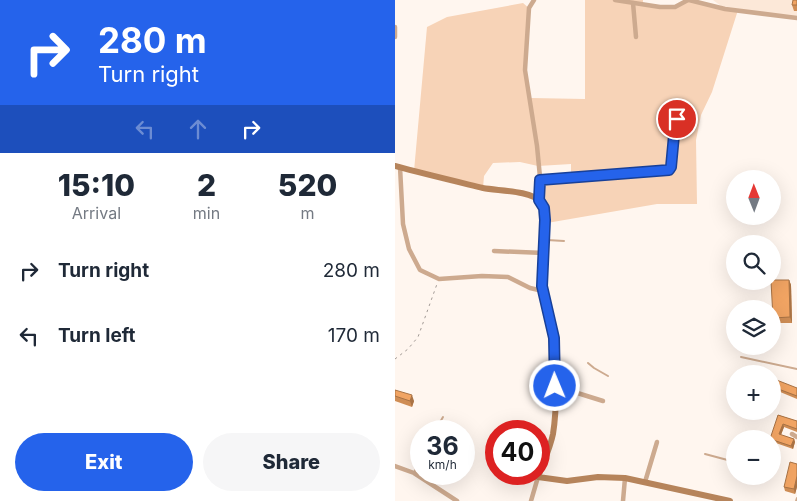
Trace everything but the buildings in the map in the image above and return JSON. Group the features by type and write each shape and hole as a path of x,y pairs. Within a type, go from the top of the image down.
{"street":[{"path":"534,0 529,8 525,70 537,146 540,180 539,200"},
{"path":"615,0 660,7 675,7 689,0 725,9 797,18"},
{"path":"633,3 636,37"},
{"path":"395,27 395,37"},
{"path":"540,180 669,170 681,104"},
{"path":"543,291 530,288 508,277 482,276 439,279 420,270 409,249 403,224 397,167 483,188 528,195 539,200 544,208 543,291 554,338 555,386 553,432 550,441"},
{"path":"494,251 544,253"},
{"path":"555,386 603,402"},
{"path":"791,434 797,437"},
{"path":"645,482 657,442"},
{"path":"395,466 410,472"},
{"path":"550,479 567,481 598,477 625,478 731,501"},
{"path":"623,501 625,478"},
{"path":"432,485 457,501"},
{"path":"531,501 536,485"}],"lane":[{"path":"544,240 564,241"},
{"path":"741,357 797,369"},
{"path":"588,363 608,376"},
{"path":"705,454 726,460"}],"path":[{"path":"395,359 408,349 418,337 439,279"}],"shaded area":[{"path":"585,0 643,0 643,5 675,7 690,1 738,10 712,92 701,115 696,140 697,204 657,204 547,223 544,182 571,179 571,164 538,166 520,162 493,163 484,176 483,188 414,171 427,27 447,17 523,3 530,9 525,70 531,98 585,99"},
{"path":"713,0 797,0 797,18 725,9"}],"route":[{"path":"555,386 554,338 542,286 545,220 543,204 539,200 540,180 665,172 671,167 677,119"}]}
